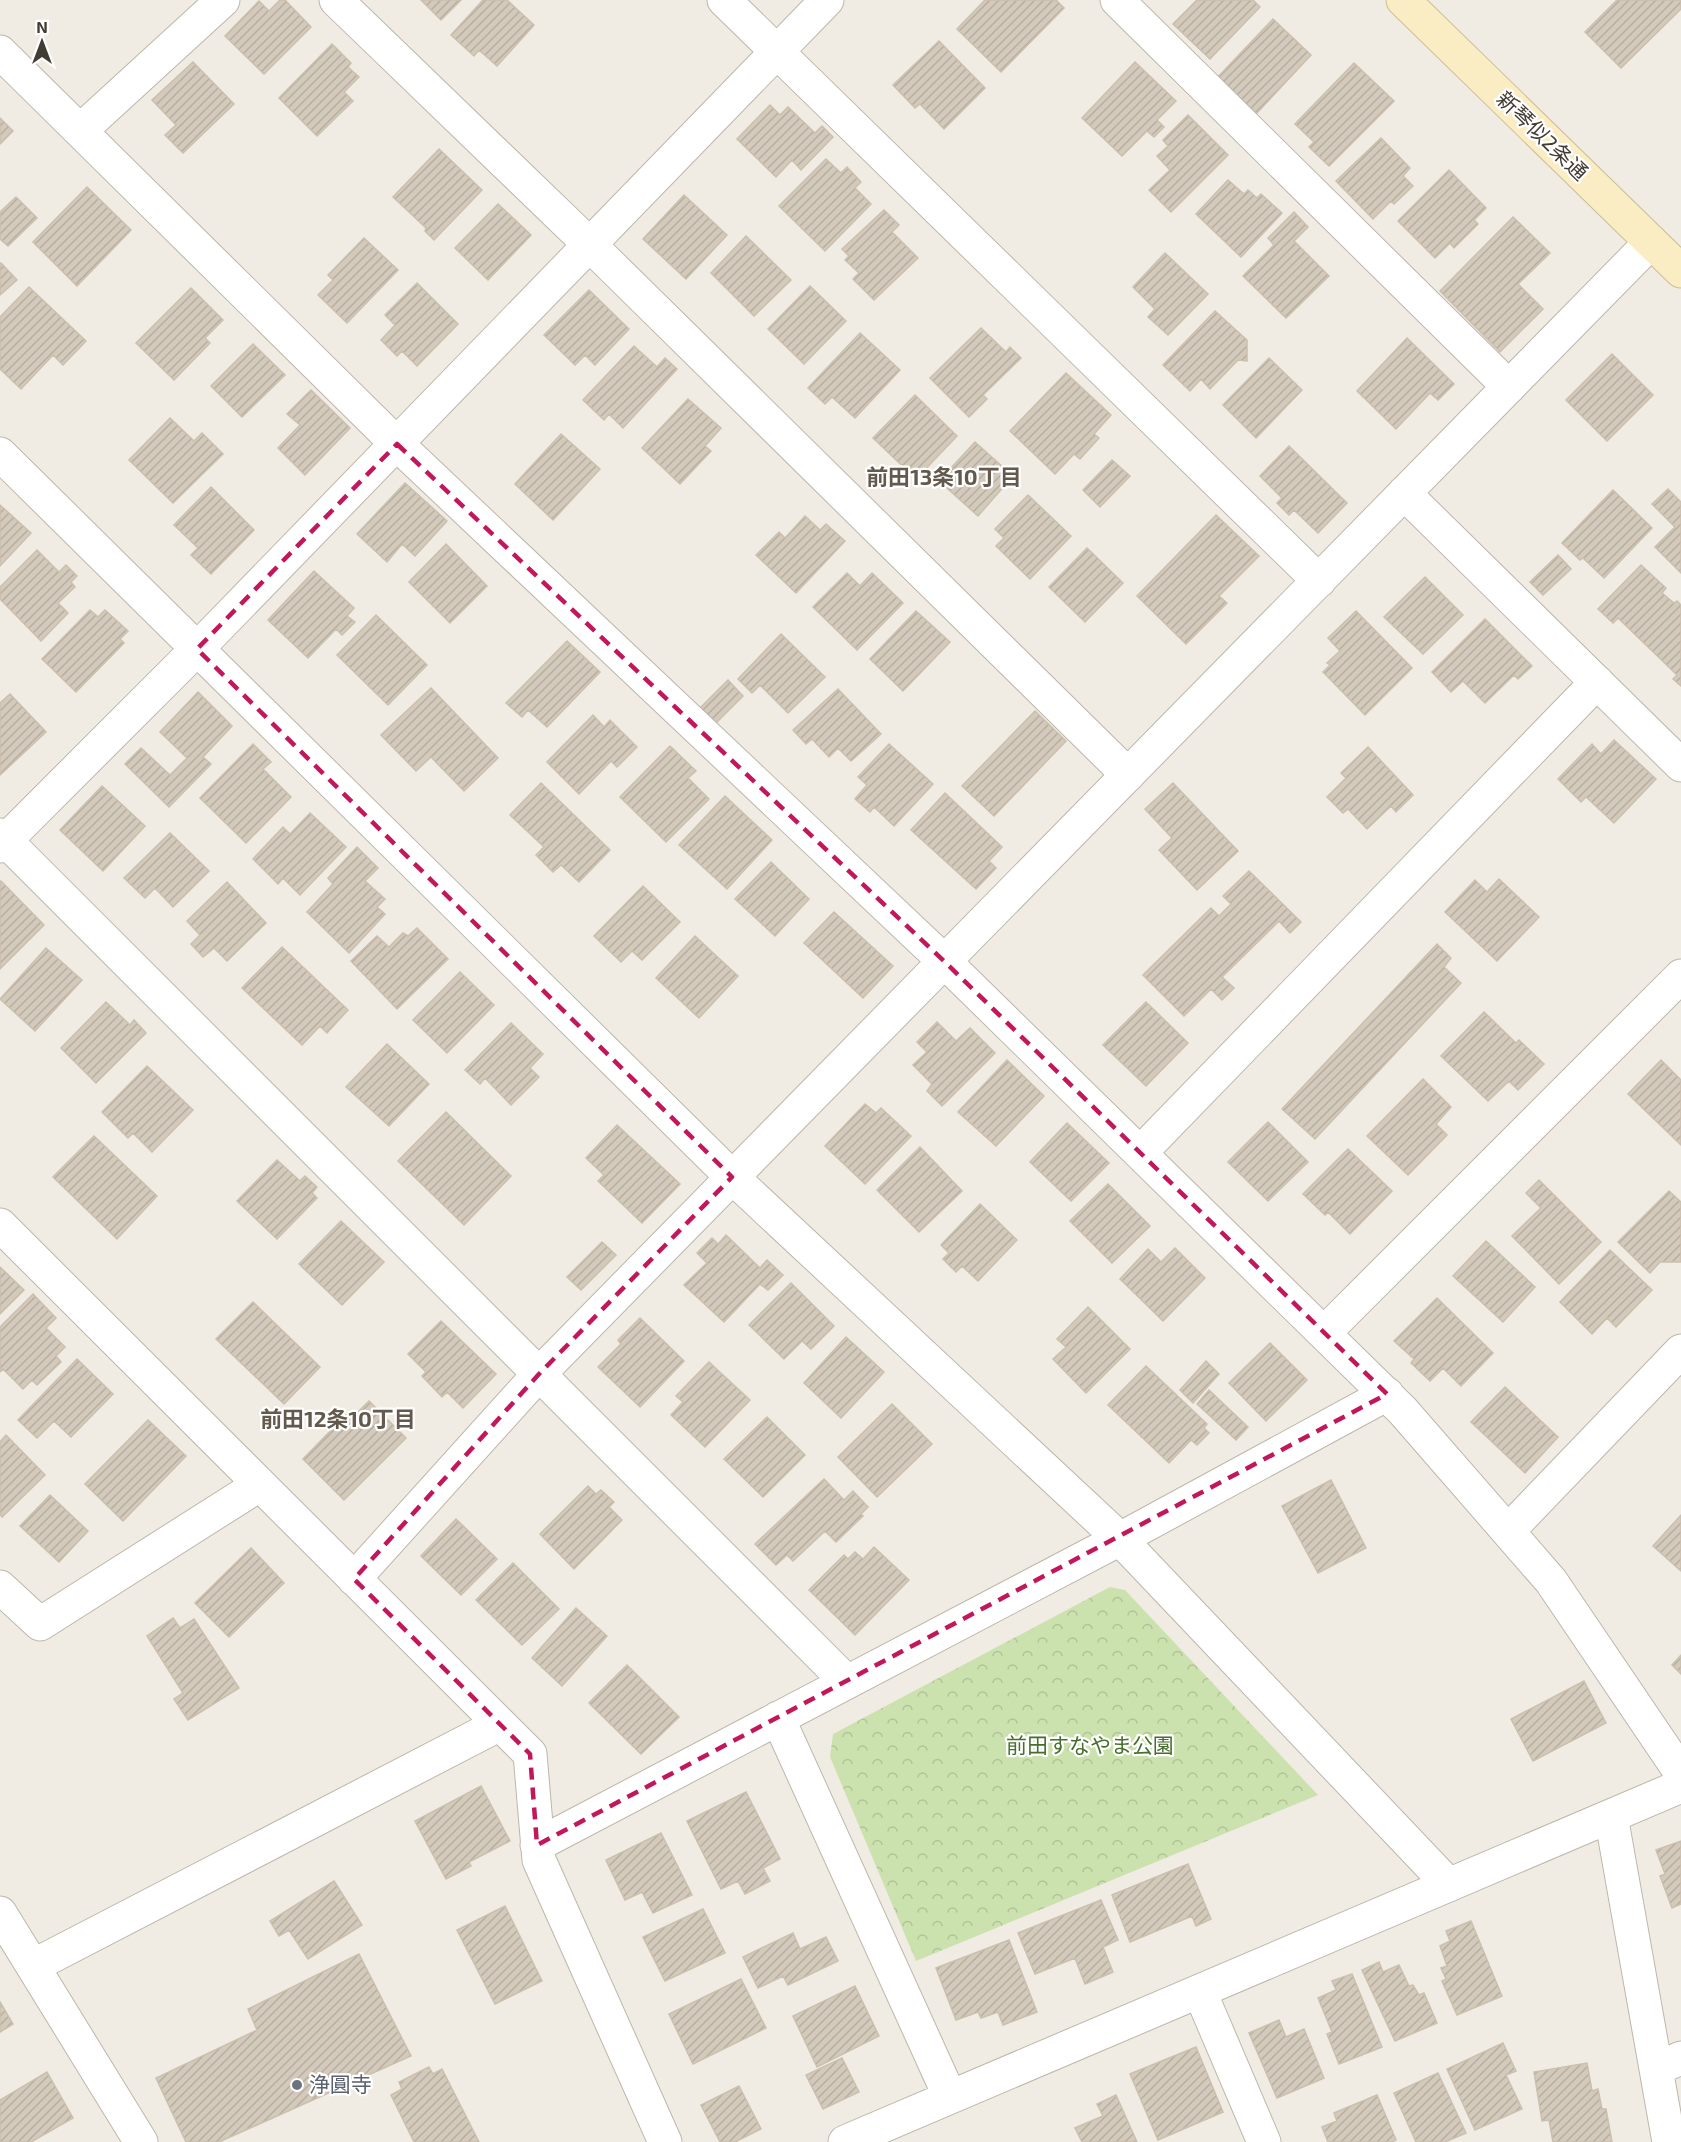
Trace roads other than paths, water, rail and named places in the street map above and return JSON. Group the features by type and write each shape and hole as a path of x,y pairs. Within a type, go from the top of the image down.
{"street":[{"path":"80,131 223,0"},
{"path":"336,0 590,245 1128,775"},
{"path":"724,0 1319,581"},
{"path":"827,0 197,649 2,840 847,1682"},
{"path":"1117,0 1509,387"},
{"name":"新琴似2条通","path":"1403,0 1681,271"},
{"path":"0,52 397,444 944,961 1387,1394 1551,1581 1681,1773"},
{"path":"354,1579 539,1374 1651,242"},
{"path":"0,454 732,1177 1120,1539 1449,1885"},
{"path":"1404,493 1681,765"},
{"path":"1140,1153 1597,682"},
{"path":"1324,1333 1681,976"},
{"path":"0,1226 530,1755 539,1860 665,2142"},
{"path":"1508,1531 1681,1351"},
{"path":"537,1845 1120,1539 1387,1394"},
{"path":"0,1587 40,1624 260,1485"},
{"path":"778,1718 951,2097"},
{"path":"33,1966 500,1724"},
{"path":"845,2142 1681,1786"},
{"path":"1611,1816 1668,2064 1669,2142"},
{"path":"0,1913 33,1966 131,2139"},
{"path":"1200,1992 1264,2142"}],"place":[{"name":"浄圓寺","path":"297,2085"}],"district":[{"name":"前田13条10丁目","path":"944,477"},
{"name":"前田12条10丁目","path":"338,1419"}],"park label":[{"name":"前田すなやま公園","path":"1090,1746"}]}
